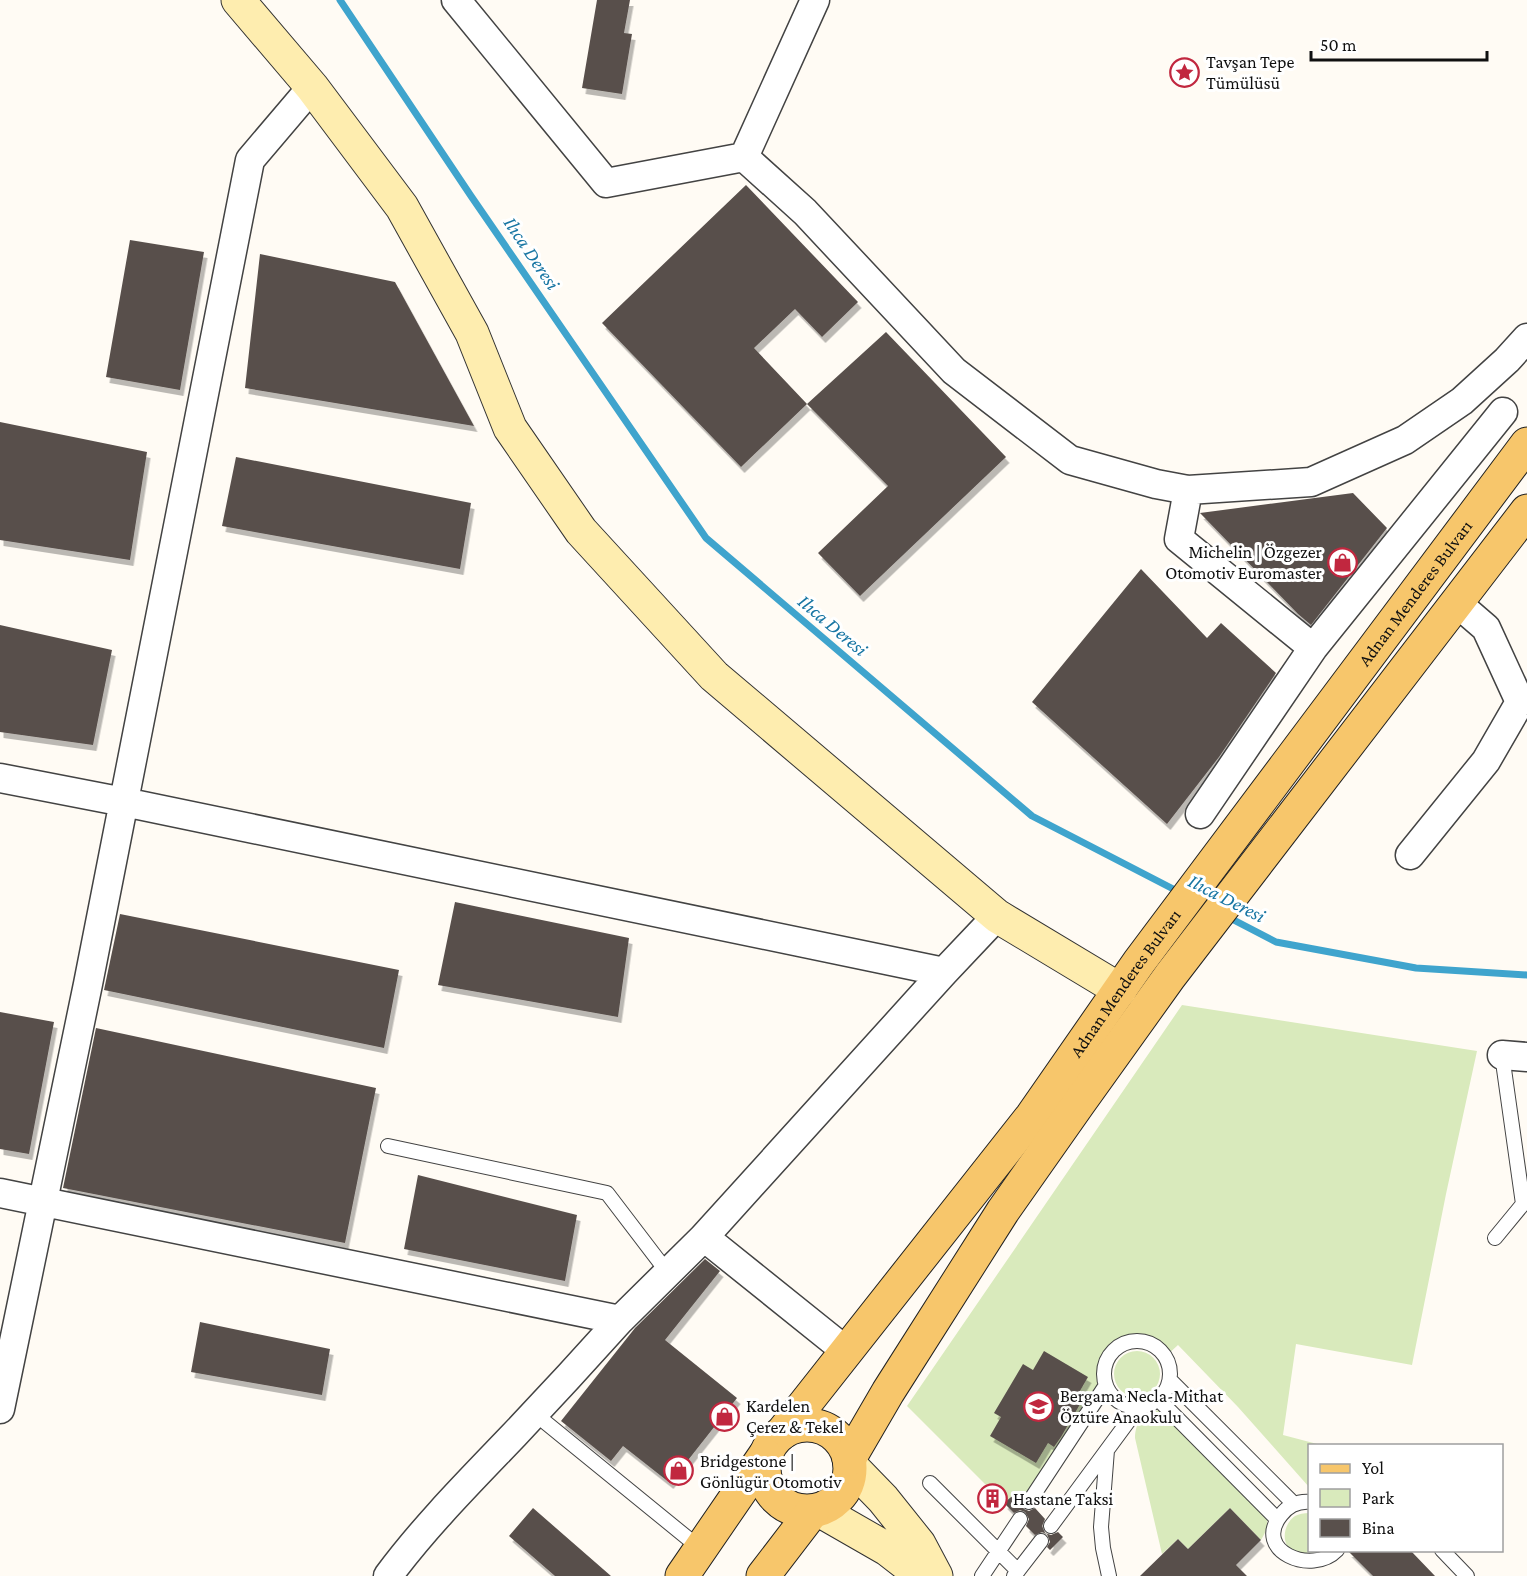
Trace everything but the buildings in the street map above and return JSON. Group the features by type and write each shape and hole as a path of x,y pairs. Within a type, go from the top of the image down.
{"main road":[{"name":"Adnan Menderes Bulvarı","path":"682,1576 774,1444 1032,1116 1139,962 1527,444"},
{"name":"Adnan Menderes Bulvarı","path":"850,1462 888,1392 1003,1211 1079,1103 1170,976 1527,511"},
{"path":"805,1425 828,1430 838,1438 845,1447 850,1462 850,1475 842,1493 828,1507 816,1511 798,1511 784,1506 773,1496 766,1484 763,1469 774,1444 793,1427 805,1425"},
{"path":"763,1576 816,1511"}],"street":[{"path":"238,0 312,87 402,207 472,333 510,428 581,531 714,676 998,916 1120,990"},
{"path":"456,0 606,183 744,157"},
{"path":"744,157 815,0"},
{"path":"0,1409 124,802 250,160 312,87"},
{"path":"744,157 805,212 954,371 1070,460 1156,484 1188,490 1311,482 1405,440 1462,401 1507,360 1527,338"},
{"path":"1200,814 1313,648 1515,413 1462,401"},
{"path":"1188,490 1179,539 1313,648"},
{"path":"1410,855 1486,762 1523,701 1486,628 1457,603"},
{"path":"0,778 944,972"},
{"path":"388,1576 409,1548 454,1497 620,1320 704,1237 944,972 998,916"},
{"path":"0,1193 620,1320"},
{"path":"704,1237 846,1351"},
{"path":"850,1462 919,1544 936,1576"},
{"path":"816,1511 887,1549 922,1576"}],"lane":[{"path":"1495,1238 1523,1204 1514,1056"},
{"path":"388,1146 607,1193 668,1273"},
{"path":"1138,1341 1149,1343 1166,1356 1170,1380 1159,1400 1149,1406 1138,1408 1118,1402 1110,1394 1104,1374 1106,1364 1118,1347 1138,1341"},
{"path":"1170,1380 1294,1504"},
{"path":"1029,1502 1106,1385"},
{"path":"1159,1400 1277,1520"},
{"path":"1051,1526 1138,1408"},
{"path":"534,1413 701,1549"},
{"path":"1107,1450 1101,1527 1109,1576"},
{"path":"930,1483 998,1551 1016,1574 1041,1541"},
{"path":"1308,1502 1294,1504 1277,1520 1274,1542 1278,1553 1294,1567 1315,1569 1325,1564 1336,1552"},
{"path":"982,1576 1020,1519"},
{"path":"1443,1552 1467,1576"}],"green space":[{"path":"1182,1005 1477,1051 1412,1365 1296,1344 1283,1435 1317,1444 1308,1444 1308,1486 1238,1407 1178,1345 1166,1356 1144,1343 1133,1342 1115,1351 1106,1371 1106,1385 1029,1502 1018,1491 1004,1503 907,1406"},
{"path":"1137,1351 1153,1358 1160,1374 1153,1390 1137,1397 1121,1390 1114,1374 1121,1358"},
{"path":"1162,1410 1267,1517 1266,1529 1261,1540 1230,1508 1188,1549 1178,1539 1162,1554 1135,1432 1142,1418 1151,1412"},
{"path":"1308,1513 1308,1552 1323,1552 1308,1559 1290,1549 1285,1539 1287,1526 1298,1515"}],"waterway":[{"name":"Ilıca Deresi","path":"340,0 471,196 706,538 1032,816 1179,892"},
{"name":"Ilıca Deresi","path":"1226,916 1276,942 1416,968 1527,975"}],"place":[{"name":"Tavşan Tepe Tümülüsü","path":"1185,72"},
{"name":"Michelin | Özgezer Otomotiv Euromaster","path":"1343,562"},
{"name":"Bergama Necla-Mithat Öztüre Anaokulu","path":"1039,1406"},
{"name":"Kardelen Çerez & Tekel","path":"725,1416"},
{"name":"Bridgestone | Gönlügür Otomotiv","path":"679,1471"},
{"name":"Hastane Taksi","path":"992,1499"}]}
